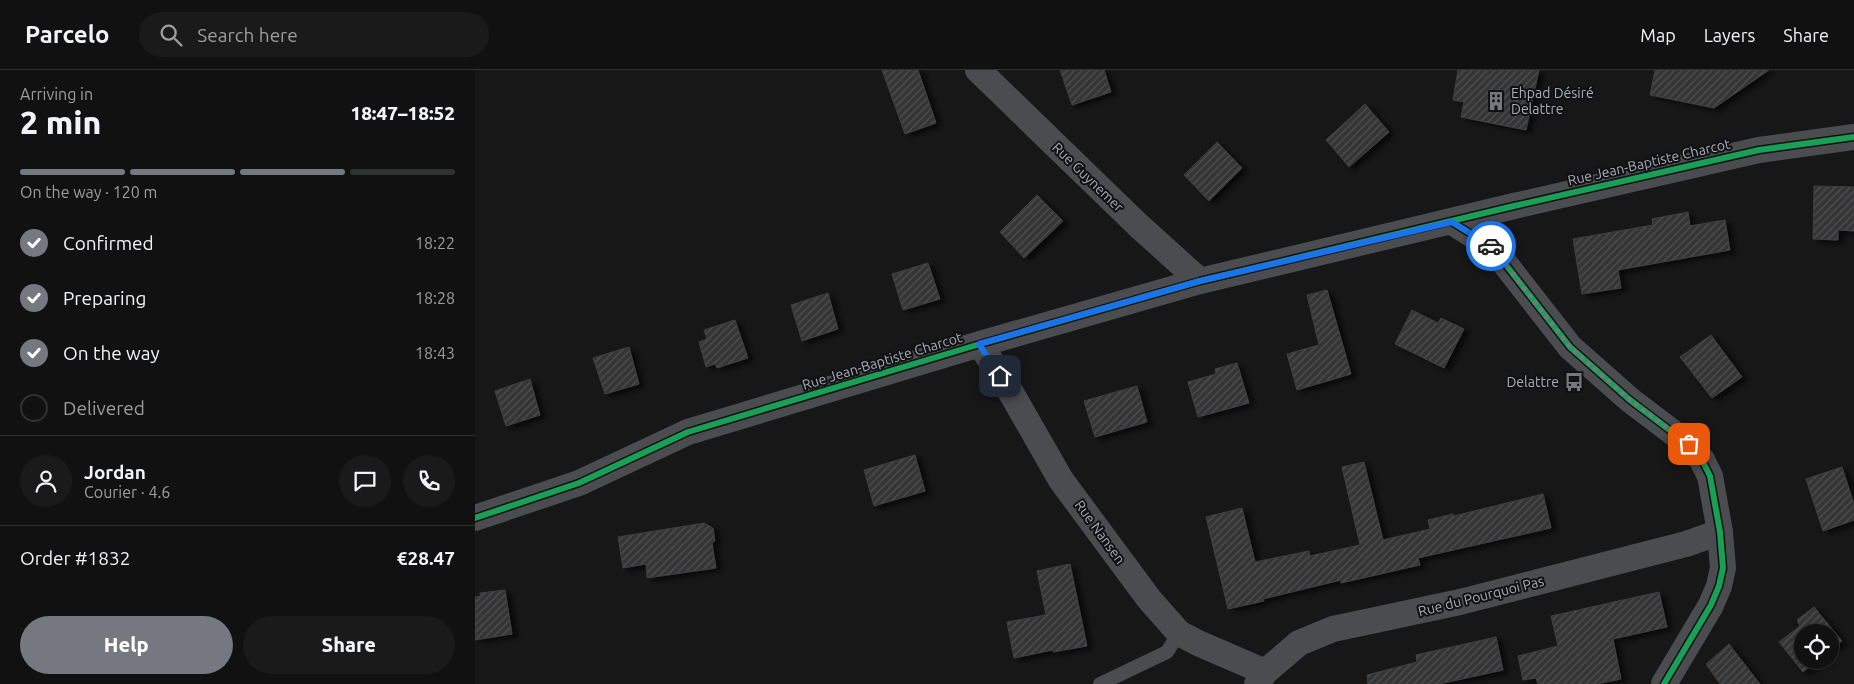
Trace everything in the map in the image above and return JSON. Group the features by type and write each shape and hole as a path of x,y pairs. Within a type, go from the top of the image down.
{"street":[{"name":"Rue Guynemer","path":"979,70 1139,226 1200,281"},
{"name":"Rue Jean-Baptiste Charcot","path":"475,518 579,483 688,432 979,344 1200,281 1759,150 1854,137"},
{"path":"1452,222 1492,247 1570,347 1630,400 1689,444 1702,460 1710,476 1720,532 1723,568 1719,586 1711,605 1664,684"},
{"name":"Rue Nansen","path":"979,344 1010,391 1061,480 1149,599 1179,633 1261,678"},
{"name":"Rue du Pourquoi Pas","path":"1261,678 1299,643 1333,629 1460,602 1687,544 1720,532"}],"lane":[{"path":"1101,684 1167,652 1179,633"}],"building":[{"path":"882,70 918,70 936,123 905,134"},
{"path":"1060,70 1104,70 1111,92 1072,105"},
{"name":"Ehpad Désiré Delattre","path":"1458,70 1539,70 1526,130 1461,117 1464,102 1453,100"},
{"path":"1655,70 1769,70 1714,108 1650,95"},
{"path":"1365,104 1389,132 1349,167 1326,140"},
{"path":"1217,142 1242,168 1209,201 1184,175"},
{"path":"1814,186 1854,187 1854,231 1838,230 1838,240 1813,239"},
{"path":"1037,195 1063,221 1024,258 1000,232"},
{"path":"1688,212 1690,226 1725,220 1730,250 1618,270 1621,288 1582,294 1573,239 1653,225 1652,219"},
{"path":"928,263 940,299 903,310 892,274"},
{"path":"1327,290 1351,374 1297,390 1287,354 1319,345 1307,295"},
{"path":"828,293 838,329 802,341 791,305"},
{"path":"1412,310 1438,323 1441,318 1464,329 1444,368 1395,344"},
{"path":"735,320 748,358 717,368 715,364 706,367 699,342 707,339 704,330"},
{"path":"1711,335 1742,377 1712,398 1680,357"},
{"path":"629,347 639,384 605,394 593,358"},
{"path":"1237,363 1249,403 1198,417 1188,382 1216,374 1215,369"},
{"path":"530,379 540,415 506,426 495,391"},
{"path":"1137,386 1147,422 1095,437 1084,401"},
{"path":"915,455 925,491 874,506 864,470"},
{"path":"1364,462 1383,540 1430,529 1428,520 1453,514 1454,516 1543,494 1551,528 1418,558 1420,565 1341,583 1341,580 1228,609 1206,517 1242,508 1255,562 1309,551 1310,556 1360,545 1342,467"},
{"path":"1842,467 1854,504 1854,520 1823,531 1806,479"},
{"path":"704,523 713,528 715,541 712,543 716,568 647,578 646,564 623,568 618,537"},
{"path":"1070,564 1087,646 1053,652 1053,650 1014,658 1007,622 1046,615 1037,571"},
{"path":"505,590 512,634 475,640 475,597 481,596 480,593"},
{"path":"1659,592 1667,627 1613,639 1621,679 1597,684 1538,684 1536,678 1523,680 1518,656 1558,646 1551,616"},
{"path":"1814,607 1828,624 1799,624 1797,620"},
{"path":"1794,631 1794,661 1779,642"},
{"path":"1496,637 1503,670 1439,684 1368,684 1367,675 1417,662 1416,655"},
{"path":"1729,644 1760,684 1720,684 1706,664"}],"cycle path":[{"path":"475,518 579,483 688,432 980,344 1200,281 1759,150 1854,137"},
{"path":"1452,222 1492,247 1570,347 1630,400 1688,444 1702,460 1710,476 1720,532 1723,568 1719,586 1711,605 1664,684"}],"way so far":[{"path":"1491,246 1570,347 1630,400 1689,444"}],"place":[{"name":"Ehpad Désiré Delattre","path":"1496,101"},
{"name":"Delattre","path":"1574,382"}],"route":[{"path":"1000,376 979,344 1200,281 1452,222 1491,246"}]}
